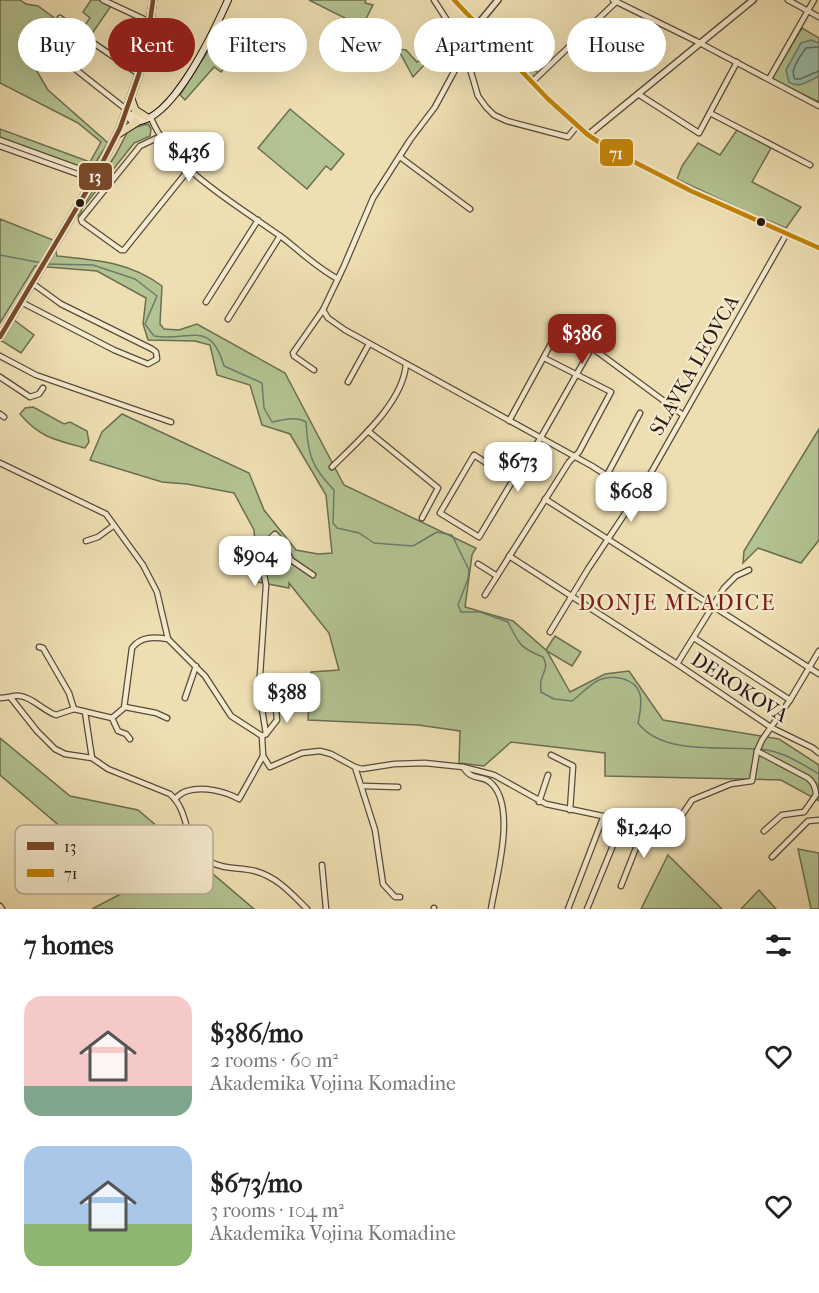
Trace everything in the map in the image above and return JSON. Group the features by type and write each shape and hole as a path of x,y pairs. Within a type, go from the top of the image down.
{"main road":[{"path":"151,18 153,0"},
{"path":"118,134 137,122 149,118 176,93 211,39 228,0"},
{"path":"0,337 118,134 139,74"},
{"path":"131,99 135,110 149,118"},
{"path":"127,112 149,118"},
{"path":"127,112 132,121 137,122"}],"street":[{"path":"103,0 141,18"},
{"path":"434,0 446,18"},
{"path":"454,0 472,18"},
{"path":"483,18 498,0"},
{"path":"588,135 753,0"},
{"path":"788,0 819,17"},
{"path":"769,79 814,0"},
{"path":"532,82 615,1 819,106"},
{"path":"96,45 139,74"},
{"path":"638,94 699,133 737,62"},
{"path":"78,72 127,112"},
{"path":"314,370 294,356 294,352 323,310 369,207 435,107 454,72"},
{"path":"471,72 480,99 494,115 512,123 568,137 577,126"},
{"path":"523,72 577,126 611,150 682,186 819,248"},
{"path":"710,113 810,165"},
{"path":"149,118 159,137 207,184 280,236 323,271 338,279"},
{"path":"159,137 140,146 81,219 82,222 124,250 190,168"},
{"path":"0,140 88,172 92,176"},
{"path":"0,146 86,177 92,176"},
{"path":"400,157 470,209"},
{"path":"206,302 258,220"},
{"name":"SLAVKA LEOVCA","path":"550,632 570,596 637,495 786,233"},
{"path":"228,319 280,236"},
{"path":"21,302 114,350 148,364 157,359 156,352 152,349 61,304 32,284"},
{"path":"323,310 328,318 369,344 574,456 637,495"},
{"path":"509,421 559,329"},
{"path":"576,336 683,415"},
{"path":"348,382 369,344"},
{"path":"513,480 474,455 440,513 479,537 540,439 592,348"},
{"path":"0,356 36,375 171,422"},
{"path":"485,595 545,499 579,452 611,392 544,358"},
{"path":"332,467 378,420 396,394 405,374 406,364"},
{"path":"0,377 30,397 39,394 43,388"},
{"path":"607,475 640,413"},
{"path":"368,431 438,488 422,518"},
{"path":"0,463 106,514 143,565 157,592 168,639 205,676 231,716 246,728 264,735"},
{"path":"545,499 819,674"},
{"path":"86,541 98,537 113,526"},
{"path":"175,799 186,791 206,790 220,791 239,799 263,756 264,735 259,690 266,585 259,549 275,534 281,540 291,560 313,575"},
{"name":"DEROKOVA","path":"509,556 772,728 819,753"},
{"path":"478,564 497,576"},
{"path":"694,638 724,588 736,576 749,570"},
{"path":"112,718 125,707 132,648 142,639 156,637 168,639"},
{"name":"DEROKOVA","path":"676,664 694,638 790,700"},
{"path":"39,647 43,648 69,693 74,709"},
{"path":"263,756 268,766 272,767 302,753 320,751 332,754 362,769 394,764 425,763 463,767 494,775 539,802 603,818 645,825 665,819 680,818 692,800 731,784 752,781 762,740 790,700 819,651"},
{"path":"185,698 196,666"},
{"path":"0,698 20,696 27,698 44,711 56,715 74,709 112,718"},
{"path":"11,698 37,731 55,749 64,754 92,758 108,769 152,786 175,799 183,814 185,825"},
{"path":"264,735 277,720 278,699"},
{"path":"125,707 156,713 167,718"},
{"path":"85,712 92,758"},
{"path":"112,718 118,731 126,734 129,739"},
{"path":"758,751 803,774 812,782 816,795 804,812 782,815 764,831"},
{"path":"551,755 573,766 570,810"},
{"path":"355,767 375,830 383,884 395,897 400,897"},
{"path":"463,767 468,775 492,783 499,795 504,838 491,909"},
{"path":"539,802 548,776"},
{"path":"362,786 398,787"},
{"path":"804,812 808,821"},
{"path":"568,909 603,818"},
{"path":"772,856 808,821 819,820"},
{"path":"587,909 622,821"},
{"path":"621,886 645,825"},
{"path":"213,863 267,874 279,881 307,909"},
{"path":"322,865 326,909"}],"shaded area":[{"path":"0,0 20,0 26,4 38,6 54,18 18,18 18,72 37,72 48,90 108,143 85,179 0,149 0,129 90,162 101,142 78,123 0,83"},
{"path":"91,0 99,0 111,6 96,28 96,18 90,18 83,12"},
{"path":"309,0 366,0 365,3 373,5 366,18 345,18"},
{"path":"802,28 819,38 819,102 771,79"},
{"path":"402,50 406,50 414,59 414,72 418,72 413,77 402,56"},
{"path":"207,52 207,72 210,72 185,100 180,95"},
{"path":"526,72 539,74 533,77"},
{"path":"290,109 344,154 331,170 326,166 307,189 258,148"},
{"path":"148,124 151,129 150,136 134,143 78,216 77,215 128,131"},
{"path":"739,127 771,148 752,182 801,207 786,228 677,179 682,166 698,143 720,155"},
{"path":"0,219 53,240 57,256 125,267 150,278 162,286 160,324 164,329 179,330 197,324 285,373 344,485 476,548 472,555 465,607 513,621 546,650 555,636 581,652 572,666 547,651 570,692 605,674 629,671 663,720 779,739 819,765 819,801 781,780 605,776 605,753 511,742 484,766 459,763 460,731 418,725 308,720 311,672 339,670 329,633 289,583 289,588 258,582 254,530 234,493 162,482 90,460 102,432 122,414 249,473 264,510 296,550 318,554 332,553 326,495 290,434 262,425 250,385 217,375 210,345 195,341 148,340 143,324 146,298 97,271 35,266 0,323"},
{"path":"14,320 34,335 21,353 2,341"},
{"path":"33,407 64,424 70,422 87,431 89,442 85,448 49,437 27,422 20,414 25,408"},
{"path":"819,429 819,540 801,563 758,548 743,563 744,551"},
{"path":"0,738 70,796 138,810 156,825 58,825 0,775"},
{"path":"798,849 819,853 819,909 811,909"},
{"path":"668,855 722,909 641,909"},
{"path":"213,874 254,909 92,909 121,894 213,894"},
{"path":"759,890 776,909 741,909"}],"water":[{"path":"811,40 819,43 819,76 804,84 793,84 789,82 786,70 801,43"}],"waterway":[{"path":"0,255 42,263"},
{"path":"47,264 93,265 135,279 157,296 145,324 154,336 197,335 205,337 218,351 224,366 262,383 264,408 272,422 294,419 306,422 312,459 320,474 334,490 333,523 337,528 359,533 374,543 413,546 437,532 452,535 469,570 458,605 461,612 480,612 508,622 521,644 529,651 543,657 545,661 541,692 554,699 572,701 599,680 611,677 623,679 633,684 640,694 638,723 648,733 661,740 692,747 755,749"},
{"path":"760,749 784,755 819,774"}],"transit line":[{"name":"13","path":"0,337 95,177 120,128 139,74 153,0"},
{"name":"71","path":"454,0 548,99 588,135 611,150 691,191 819,248"}],"district":[{"name":"DONJE MLADICE","path":"677,602"}]}
